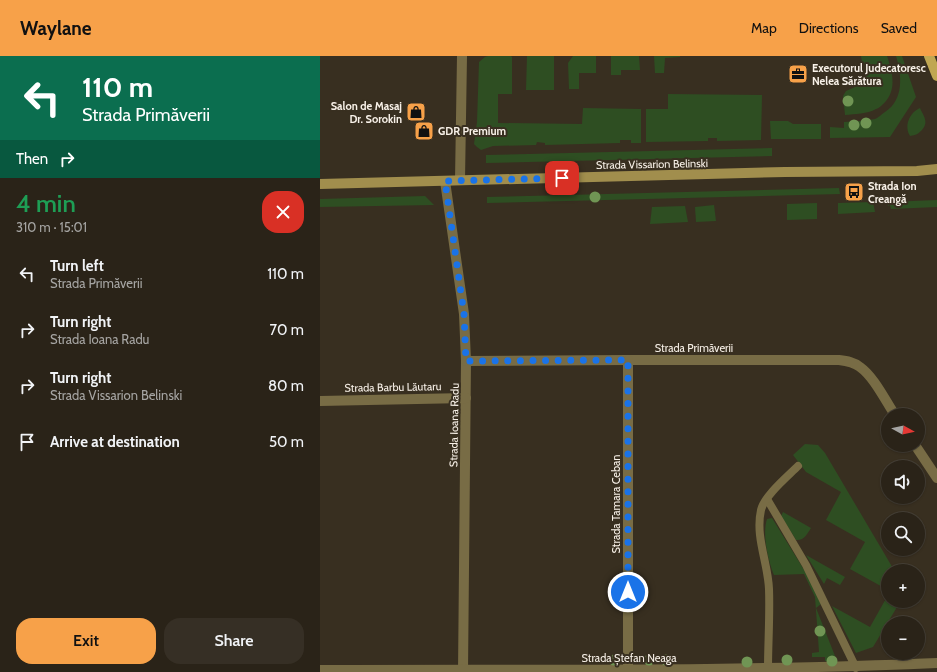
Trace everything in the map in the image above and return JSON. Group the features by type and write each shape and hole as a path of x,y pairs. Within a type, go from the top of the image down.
{"main road":[{"path":"929,56 937,76"},
{"name":"Strada Vissarion Belinski","path":"320,184 786,172 917,171 937,169"}],"street":[{"path":"460,180 462,56"},
{"name":"Strada Ioana Radu","path":"445,181 464,314 466,361 463,671"},
{"name":"Strada Tamara Ceban","path":"628,360 628,671"},
{"name":"Strada Primăverii","path":"466,361 839,360 850,362 860,367 869,376 890,408"},
{"name":"Strada Barbu Lăutaru","path":"320,401 466,398"},
{"path":"920,452 937,478"},
{"name":"Strada Ștefan Neaga","path":"320,670 628,671 856,668 937,663"}],"lane":[{"path":"768,669 769,589 760,538 761,510 767,499 798,466"},
{"path":"767,499 806,565 856,668"}],"green space":[{"path":"488,56 512,57 512,94 498,94 498,123 582,124 583,108 641,109 641,143 631,143 631,140 620,140 620,143 545,145 545,143 537,142 536,145 493,146 481,150 474,144 477,122 479,62"},
{"path":"527,56 554,56 554,90 526,90"},
{"path":"573,56 596,56 596,73 579,73 579,89 569,89 568,63"},
{"path":"611,56 639,56 640,70 621,70 621,75 611,75"},
{"path":"654,56 680,57 665,58 664,73 655,73"},
{"path":"861,56 887,56 892,73 892,91 881,106 872,111 845,115 843,96 846,91 862,84 865,79"},
{"path":"896,56 902,56 916,97 890,137 830,138 830,127 844,128 844,122 875,119 891,107 896,101 900,87 900,79"},
{"path":"668,94 762,95 761,140 717,141 717,138 708,138 708,141 646,142 646,109 668,109"},
{"path":"920,108 925,119 924,127 915,135 910,136 907,128 910,116"},
{"path":"770,121 788,121 793,124 821,124 821,139 771,139"},
{"path":"772,148 772,156 486,163 486,155"},
{"path":"839,188 840,194 487,203 487,197"},
{"path":"425,196 434,205 320,207 320,199"},
{"path":"937,200 937,207 891,209 890,205 888,206 888,202"},
{"path":"873,202 875,212 838,214 838,203"},
{"path":"817,203 817,219 787,220 787,204"},
{"path":"714,205 716,221 696,222 695,207"},
{"path":"685,206 688,222 650,224 652,207"},
{"path":"805,444 818,445 825,453 881,548 881,556 886,556 890,564 881,564 881,586 850,569 865,542 826,520 841,492 806,472 793,455"},
{"path":"783,512 811,528 807,535 799,540 796,540 781,516"},
{"path":"772,518 806,573 821,604 816,608 837,661 825,661 825,657 812,657 812,653 819,652 815,597 804,574 774,575 765,539 767,519"},
{"path":"806,555 845,577 840,585 827,578 824,584"},
{"path":"832,606 870,627 881,607 896,608 892,616 881,616 881,634 873,647 856,653"}],"place":[{"name":"Executorul Judecatoresc Nelea Sărătura","path":"798,74"},
{"name":"Salon de Masaj Dr. Sorokin","path":"416,112"},
{"name":"GDR Premium","path":"424,131"},
{"name":"Strada Ion Creangă","path":"854,192"}],"route":[{"path":"562,178 445,181 464,314 466,361 628,360 628,592"}]}
